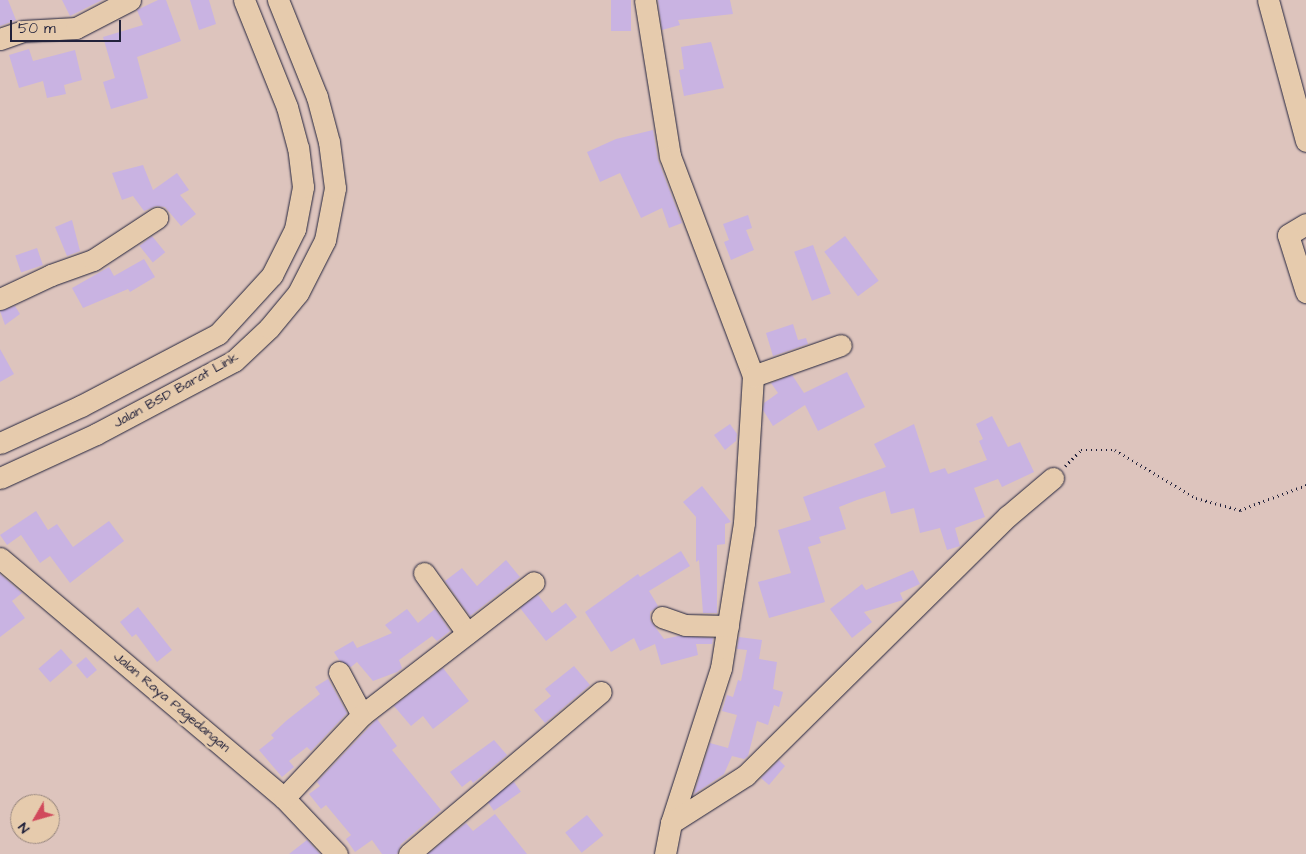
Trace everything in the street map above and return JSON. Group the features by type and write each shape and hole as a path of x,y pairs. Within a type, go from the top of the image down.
{"street":[{"path":"0,39 23,31 76,28 130,0"},
{"name":"Jalan BSD Barat Link","path":"0,443 81,406 218,334 272,275 291,237 303,187 298,148 287,107 244,0"},
{"name":"Jalan BSD Barat Link","path":"1,478 96,434 234,361 269,328 298,293 325,240 335,188 330,142 317,98 278,0"},
{"path":"645,0 670,156 753,376 744,523 721,668 702,734 671,823 665,854"},
{"path":"1268,0 1306,141"},
{"path":"291,237 307,242 334,176"},
{"path":"0,299 51,274 93,260 158,218"},
{"path":"1306,224 1288,235 1306,292"},
{"path":"753,376 840,345"},
{"path":"671,823 746,775 1008,516 1053,478"},
{"name":"Jalan Raya Pagedangan","path":"0,558 284,798 337,854"},
{"path":"424,573 467,633"},
{"path":"284,798 362,715 534,582"},
{"path":"662,617 685,625 728,626"},
{"path":"339,672 362,715"},
{"path":"409,854 601,692"}],"path":[{"path":"1053,478 1081,450 1093,448 1115,450 1196,498 1240,510 1306,485"}],"building":[{"path":"0,0 8,0 16,20 0,26"},
{"path":"62,0 102,0 70,16"},
{"path":"158,0 166,0 181,41 137,57 148,98 111,109 103,82 115,78 103,37 143,25 137,10"},
{"path":"190,0 209,0 216,24 199,30"},
{"path":"611,0 631,0 631,31 611,31"},
{"path":"658,0 730,0 733,14 678,20 680,25 662,30"},
{"path":"711,42 724,88 684,96 679,70 684,69 681,47"},
{"path":"29,49 33,61 75,50 82,80 64,85 66,94 47,98 43,81 19,88 9,55"},
{"path":"653,130 658,160 682,223 669,228 662,208 641,218 620,173 600,182 587,152 616,139"},
{"path":"143,165 153,190 177,173 189,190 180,195 196,214 181,226 165,207 156,206 144,211 133,196 122,200 112,173"},
{"path":"748,215 752,228 746,230 754,250 731,260 724,242 729,240 723,224"},
{"path":"72,220 80,251 67,256 55,227"},
{"path":"152,236 165,252 153,262 140,246"},
{"path":"845,236 879,281 858,296 824,252"},
{"path":"813,245 831,294 812,301 794,252"},
{"path":"37,248 43,265 21,273 15,255"},
{"path":"144,259 155,277 130,292 128,289 83,308 72,288 109,267 114,276"},
{"path":"15,306 20,314 5,325 0,311"},
{"path":"793,324 798,340 806,338 808,344 773,356 766,333"},
{"path":"0,349 14,374 0,382"},
{"path":"847,372 865,407 818,431 805,405 773,426 763,410 764,403 778,393 771,383 792,375 804,393"},
{"path":"992,416 1008,447 1020,442 1034,472 1002,487 998,479 974,488 985,517 955,528 960,546 947,550 940,528 920,533 914,508 891,514 885,491 857,500 839,507 846,529 819,537 821,543 808,547 825,602 769,618 758,582 791,573 778,530 811,520 803,497 886,467 874,444 914,424 930,473 945,468 948,474 987,460 979,441 983,439 976,424"},
{"path":"730,424 737,434 736,441 725,450 714,435"},
{"path":"702,486 731,522 725,524 725,544 717,545 717,613 703,613 699,560 696,562 696,517 683,502"},
{"path":"36,511 48,530 57,524 73,547 109,521 124,541 70,583 50,556 40,563 21,535 7,545 0,535"},
{"path":"681,551 690,566 649,591 658,606 650,612 650,620 664,639 678,636 713,638 712,644 696,644 698,655 661,665 655,644 640,651 634,638 611,652 585,612 638,574 640,577"},
{"path":"506,560 520,577 470,616 445,581 462,568 477,586"},
{"path":"913,570 920,584 900,593 903,600 864,612 872,622 852,638 830,609 862,584 866,590"},
{"path":"0,574 22,593 12,601 25,618 0,637"},
{"path":"538,595 552,613 566,603 577,617 546,641 520,608"},
{"path":"138,607 172,650 157,662 136,634 132,637 120,622"},
{"path":"407,609 418,623 435,609 450,631 437,641 432,636 399,660 402,668 397,672 373,681 357,662 351,667 339,660 334,652 353,641 357,648 392,633 385,625"},
{"path":"739,637 762,640 759,659 777,662 773,689 783,692 779,707 774,705 768,725 757,721 748,756 744,759 732,756 724,774 694,794 710,743 728,748 737,715 722,711 727,695 733,697 738,680 741,681 747,650 737,649"},
{"path":"61,649 73,663 50,682 38,669"},
{"path":"86,657 97,670 87,678 76,665"},
{"path":"574,666 590,685 545,723 534,710 551,696 545,689"},
{"path":"443,668 469,701 433,729 423,716 411,726 394,706"},
{"path":"328,679 347,713 311,751 307,747 289,761 294,767 282,777 259,750 274,738 271,735 286,721 320,694 315,687"},
{"path":"377,719 397,746 392,750 441,810 401,844 397,854 382,854 372,840 355,852 346,839 351,835 326,805 321,809 309,794 320,786 317,782"},
{"path":"494,740 507,755 473,783 471,780 462,787 450,772"},
{"path":"779,760 785,766 769,785 761,778"},
{"path":"514,782 521,792 494,811 487,801"},
{"path":"495,814 527,854 428,854 466,823 473,831"},
{"path":"587,815 603,835 582,853 565,833"},
{"path":"307,840 320,854 289,854"}]}
